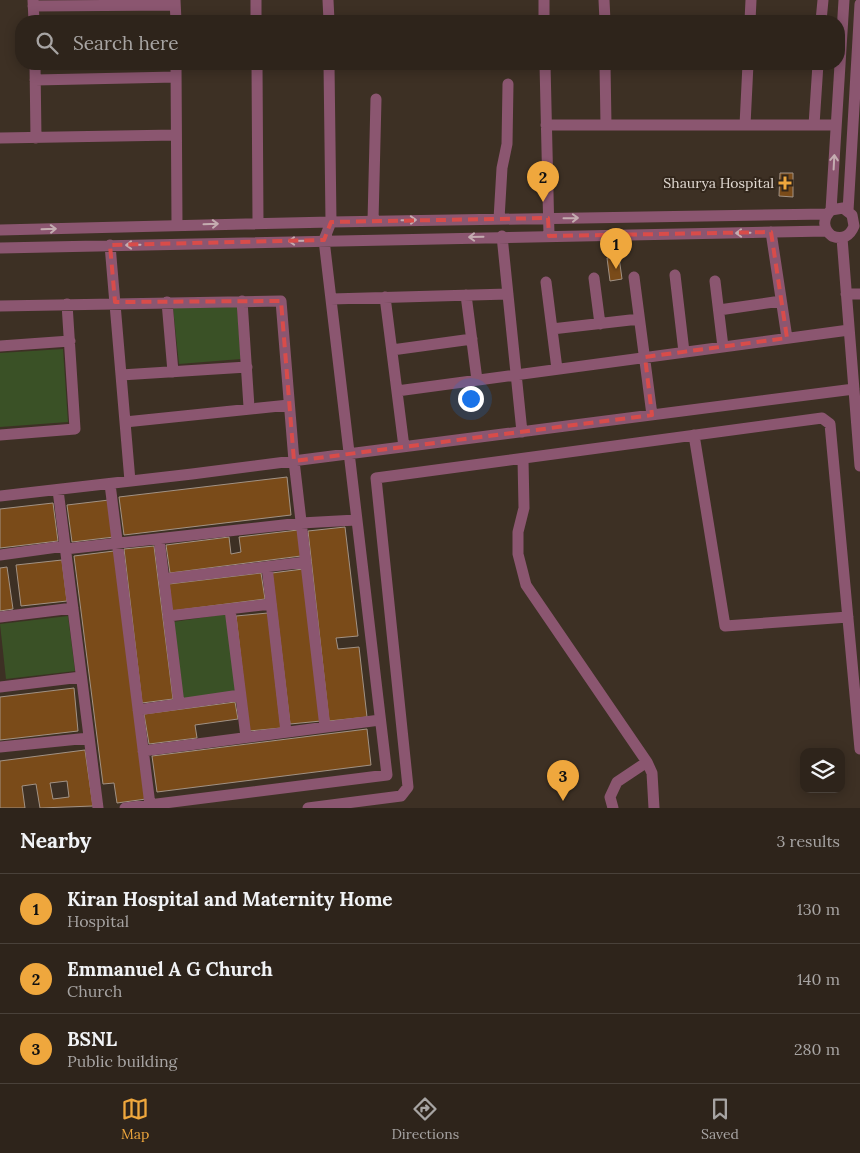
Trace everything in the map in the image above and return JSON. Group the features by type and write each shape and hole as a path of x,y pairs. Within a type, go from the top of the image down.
{"street":[{"path":"256,0 256,15"},
{"path":"328,15 328,0 339,0"},
{"path":"544,0 544,15"},
{"path":"604,0 605,15"},
{"path":"750,15 751,0"},
{"path":"822,15 823,0"},
{"path":"843,15 844,0"},
{"path":"33,3 176,2 176,15"},
{"path":"860,4 854,224 851,234 846,294 860,466"},
{"path":"35,70 36,138"},
{"path":"176,70 177,225"},
{"path":"256,70 258,223"},
{"path":"125,808 150,805 194,804 387,775 324,240 331,222 329,70"},
{"path":"545,70 549,236"},
{"path":"605,70 606,125"},
{"path":"745,125 748,70"},
{"path":"814,125 818,70"},
{"path":"840,70 829,212 825,220 827,231 832,236 851,234"},
{"path":"35,80 176,77"},
{"path":"499,219 502,168 507,144 508,84"},
{"path":"373,221 376,99"},
{"path":"546,125 836,125"},
{"path":"0,138 176,136"},
{"path":"0,230 829,212 843,208 853,214"},
{"path":"0,248 502,236 827,231"},
{"path":"771,232 786,338"},
{"path":"502,236 522,432"},
{"path":"110,245 130,482"},
{"path":"675,275 684,352"},
{"path":"634,277 652,415"},
{"path":"594,278 600,324"},
{"path":"715,281 723,347"},
{"path":"546,282 557,369"},
{"path":"331,299 508,294"},
{"path":"846,294 860,294"},
{"path":"466,295 477,380"},
{"path":"385,297 404,447"},
{"path":"0,306 115,302 281,301 294,461 325,727"},
{"path":"719,310 781,301"},
{"path":"167,302 173,372"},
{"path":"242,302 249,407"},
{"path":"0,435 75,429 67,304"},
{"path":"552,329 639,319"},
{"path":"398,391 849,330"},
{"path":"392,350 472,339"},
{"path":"0,346 70,342"},
{"path":"121,375 246,367"},
{"path":"0,496 130,482 854,389"},
{"path":"125,422 249,407 290,405"},
{"path":"308,808 352,805 401,796 408,787 376,478 822,418 830,424 860,749"},
{"path":"694,436 725,626 848,617"},
{"path":"522,459 524,508 518,532 518,554 526,585 647,762 652,773 654,808"},
{"path":"110,484 150,805"},
{"path":"58,490 98,808"},
{"path":"0,555 301,523 356,520"},
{"path":"158,539 179,704"},
{"path":"164,579 306,562"},
{"path":"267,567 286,732"},
{"path":"168,616 271,604"},
{"path":"0,618 73,608"},
{"path":"230,609 246,737"},
{"path":"0,686 82,677"},
{"path":"138,710 240,695"},
{"path":"143,750 380,720"},
{"path":"0,748 89,738"},
{"path":"613,808 610,797 617,782 647,762"}],"highlighted area":[{"path":"548,218 549,236 771,232 787,338 645,357 652,415 294,461 281,301 115,302 110,245 324,240 331,222"}],"green space":[{"path":"237,307 241,359 179,364 173,308"},
{"path":"63,349 68,422 0,427 0,353"},
{"path":"227,614 238,692 183,699 173,622"},
{"path":"68,616 75,671 6,679 0,624"}],"building":[{"path":"780,173 793,173 793,197 779,196"},
{"path":"619,257 622,279 610,281 607,258"},
{"path":"287,477 291,515 124,535 119,497"},
{"path":"109,500 114,537 72,542 67,505"},
{"path":"53,503 58,541 0,548 0,509"},
{"path":"345,527 358,636 336,638 338,649 359,647 367,717 329,721 308,531"},
{"path":"298,530 301,556 170,573 166,545 229,537 231,554 241,552 239,537"},
{"path":"154,546 173,699 142,703 124,549"},
{"path":"114,551 146,799 117,803 114,783 103,784 74,556"},
{"path":"62,560 67,601 21,606 16,565"},
{"path":"7,567 13,609 0,611 0,568"},
{"path":"303,569 321,721 290,724 272,573"},
{"path":"261,573 265,599 172,611 169,584"},
{"path":"268,613 281,728 249,731 236,616"},
{"path":"74,688 78,731 0,740 0,697"},
{"path":"235,702 238,719 195,725 197,738 149,744 144,714"},
{"path":"367,729 371,765 157,792 152,756"},
{"path":"85,750 93,806 40,808 36,784 22,786 25,808 0,808 0,761","holes":["67,781 69,797 53,799 50,783"]}],"place":[{"name":"Shaurya Hospital","path":"785,183"},
{"name":"Emmanuel A G Church","path":"543,202"},
{"name":"Kiran Hospital and Maternity Home","path":"616,269"},
{"name":"BSNL","path":"563,801"}]}
